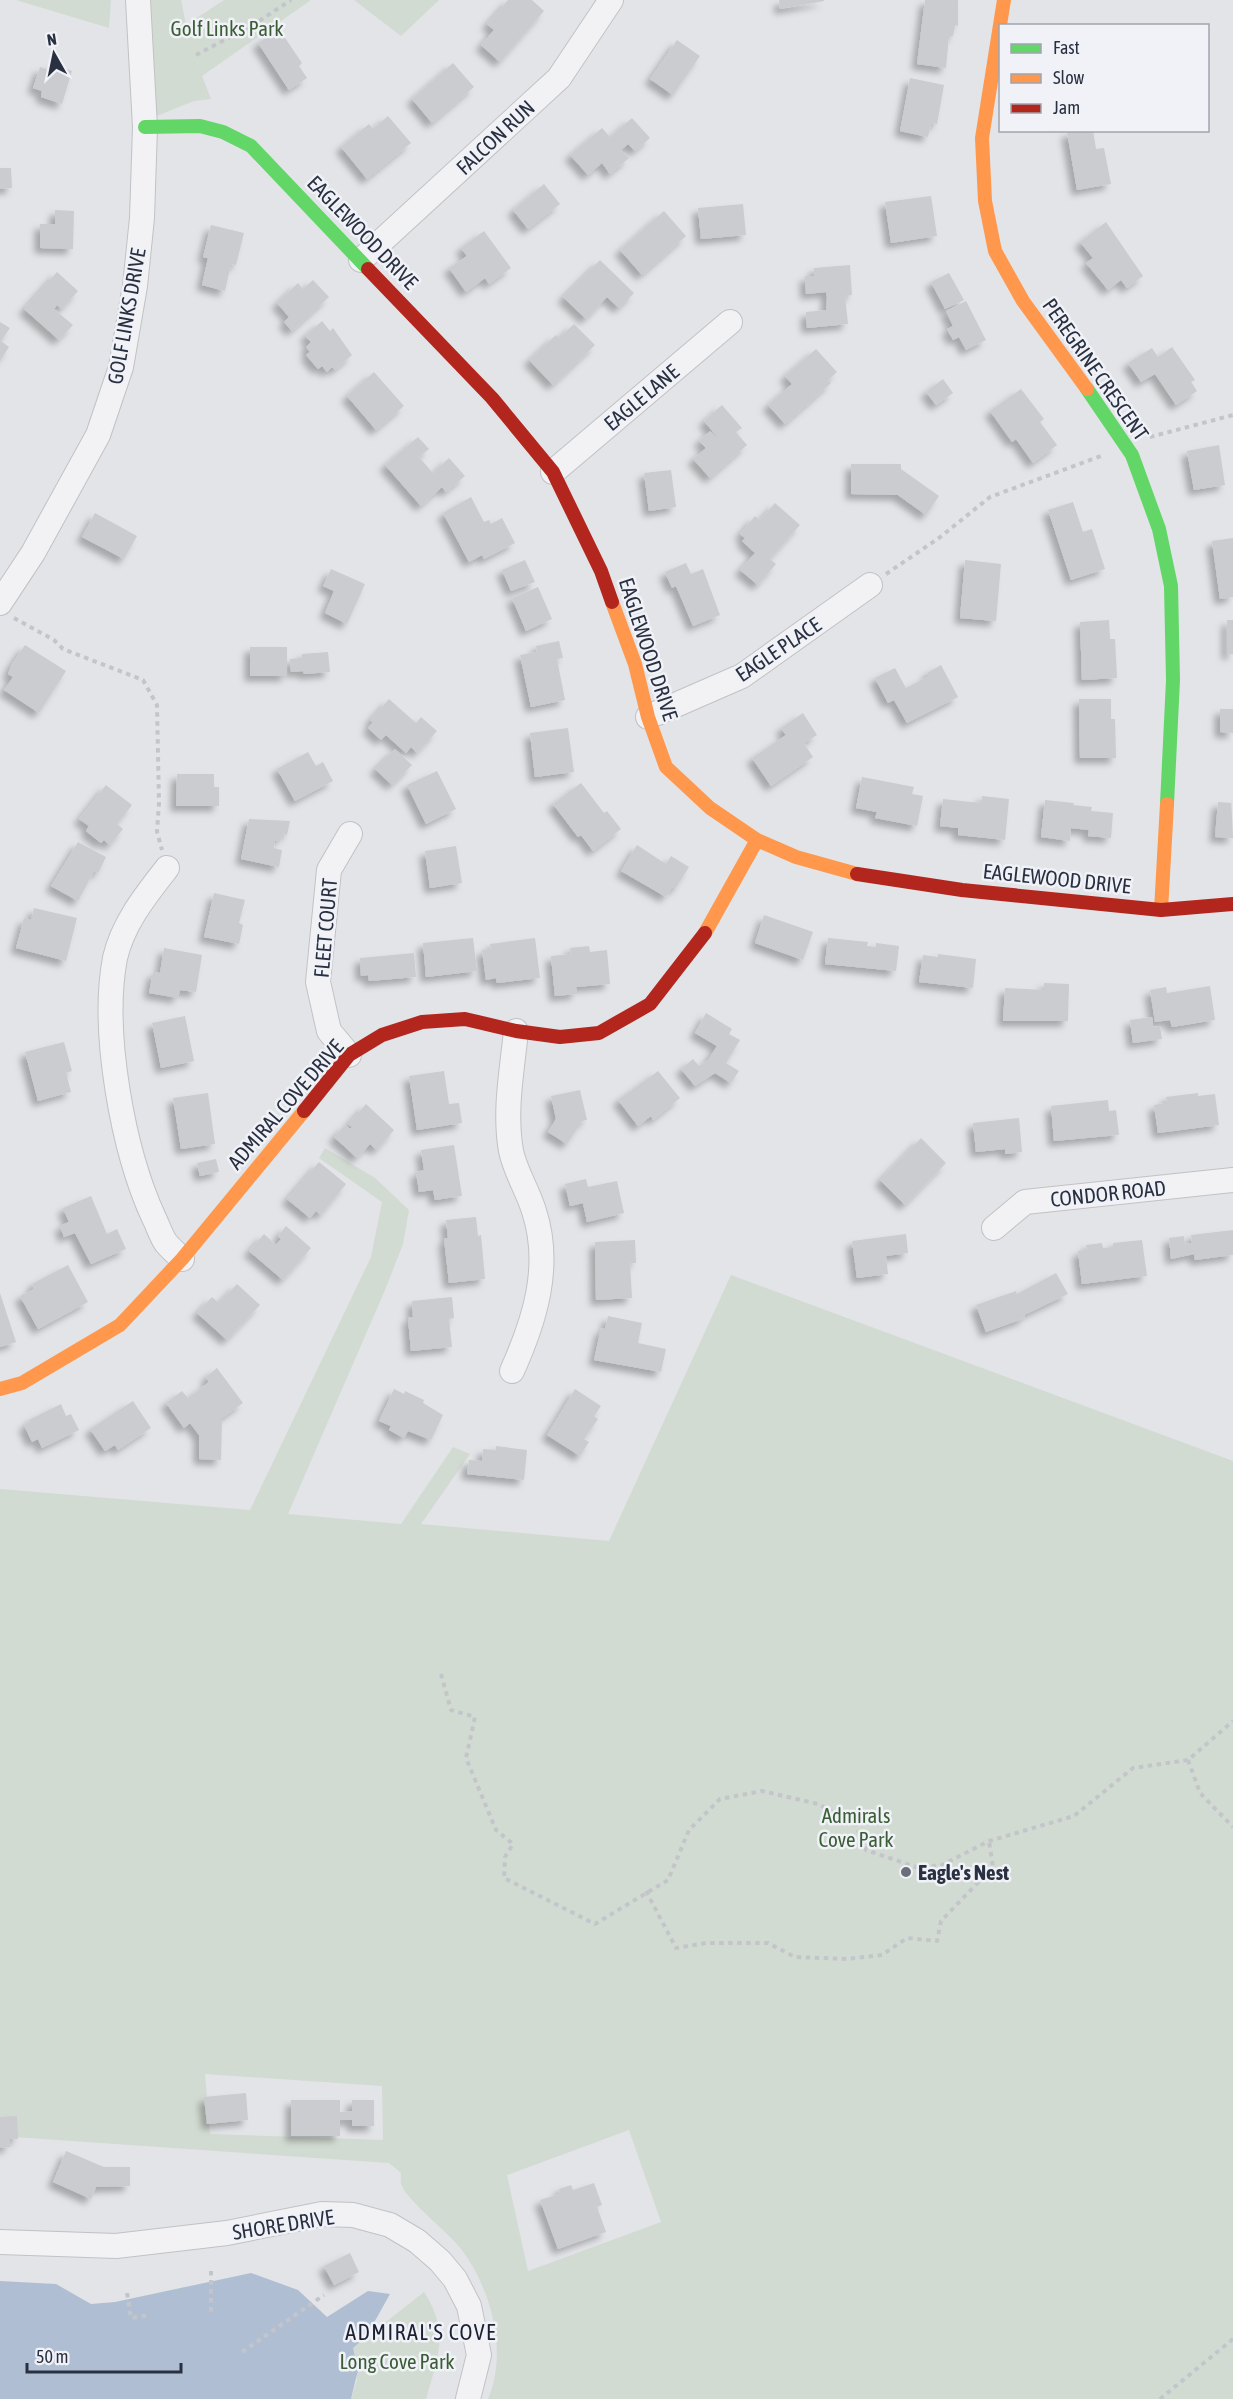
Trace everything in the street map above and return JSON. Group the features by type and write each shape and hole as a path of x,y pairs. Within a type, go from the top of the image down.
{"street":[{"name":"GOLF LINKS DRIVE","path":"3,608 99,435 121,367 142,218 145,127 138,0"},
{"name":"FALCON RUN","path":"361,260 559,78 611,0"},
{"name":"PEREGRINE CRESCENT","path":"1000,24 1004,0"},
{"name":"PEREGRINE CRESCENT","path":"999,31 982,138 985,201 995,251 1023,301 1126,447 1159,529 1171,586 1173,680 1161,910"},
{"name":"EAGLEWOOD DRIVE","path":"145,127 193,124 225,130 251,146 492,398 553,472 602,571 635,664 648,717 666,767 710,808 757,840 796,857 856,874 962,890 1161,910 1233,904"},
{"name":"EAGLE LANE","path":"553,472 730,322"},
{"name":"EAGLE PLACE","path":"648,717 742,676 870,585"},
{"name":"FLEET COURT","path":"349,1055 329,1031 318,982 328,870 350,834"},
{"name":"ADMIRAL COVE DRIVE","path":"0,1389 22,1383 120,1325 182,1259 349,1055 382,1035 423,1022 465,1019 516,1031 560,1037 599,1033 650,1004 704,934 757,840"},
{"path":"167,868 134,910 116,957 111,1012 116,1075 127,1136 146,1200 165,1242 182,1259"},
{"path":"513,1371 532,1327 539,1291 542,1251 535,1212 511,1152 508,1113 516,1031"},
{"name":"CONDOR ROAD","path":"994,1228 1024,1202 1233,1180"},
{"name":"SHORE DRIVE","path":"0,2242 56,2246 127,2245 226,2233 322,2214 353,2215 379,2222 404,2232 429,2250 455,2279 474,2321 479,2355 468,2399"}],"path":[{"path":"196,55 253,25 291,0"},
{"path":"870,585 939,538 990,497 1145,439 1233,415"},
{"path":"3,608 54,640 63,649 143,680 157,705 159,803 157,832 167,868"},
{"path":"441,1674 451,1710 475,1717 466,1758 496,1830 513,1844 505,1857 504,1878 596,1924 646,1891 668,1880 689,1830 720,1799 762,1791 818,1804 856,1825 866,1850 920,1868 942,1865 989,1841 1074,1816 1133,1768 1188,1760 1233,1720"},
{"path":"1188,1760 1200,1793 1233,1827"},
{"path":"646,1891 676,1948 706,1942 768,1943 795,1957 847,1959 882,1955 907,1938 938,1941 941,1921 993,1867 989,1841"},
{"path":"211,2271 211,2314"},
{"path":"127,2293 131,2318 150,2315"},
{"path":"242,2352 324,2295"},
{"path":"1160,2399 1233,2339"}],"green space":[{"path":"16,0 111,0 109,28"},
{"name":"Golf Links Park","path":"143,0 181,0 186,25 224,0 311,0 202,76 211,99 194,101 149,119"},
{"path":"354,0 439,0 401,36"},
{"name":"Admirals Cove Park","path":"325,1148 375,1178 409,1210 403,1244 385,1290 288,1514 401,1524 453,1447 470,1454 421,1524 609,1541 731,1275 1233,1461 1233,2399 488,2399 497,2362 496,2342 494,2322 482,2284 462,2250 412,2200 401,2185 401,2173 389,2163 0,2136 0,1489 250,1510 371,1257 382,1202 319,1158","holes":["205,2074 382,2086 383,2140 210,2134","629,2130 661,2222 528,2271 507,2175"]},
{"name":"Long Cove Park","path":"424,2292 432,2306 439,2332 437,2357 426,2399 351,2399 357,2380 353,2348"}],"water":[{"path":"251,2273 298,2290 327,2317 368,2291 390,2294 366,2337 353,2348 358,2370 351,2399 0,2399 0,2281 56,2284 91,2304 115,2302"}],"building":[{"path":"508,0 532,0 544,11 500,62 481,45 494,30 487,24"},
{"path":"779,0 824,0 824,1 780,9"},
{"path":"925,0 958,0 958,26 955,25 953,36 949,36 946,68 917,64"},
{"path":"279,29 302,63 299,66 307,78 289,90 258,43"},
{"path":"677,40 700,56 673,95 650,79"},
{"path":"453,63 474,87 432,123 412,99"},
{"path":"51,64 72,71 62,104 41,97 42,91 33,88 40,67 49,70"},
{"path":"910,78 944,85 937,124 931,123 928,137 900,131"},
{"path":"388,116 411,143 367,179 341,147 369,124 373,129"},
{"path":"632,118 650,138 635,151 628,144 621,150 629,158 610,174 602,163 588,175 570,155 602,128 610,137"},
{"path":"1067,132 1093,132 1096,149 1104,148 1111,184 1077,190"},
{"path":"0,168 11,168 12,188 0,189"},
{"path":"544,184 560,204 528,229 513,210"},
{"path":"931,196 937,236 891,243 885,202"},
{"path":"743,204 746,235 701,239 698,208"},
{"path":"55,210 74,211 73,249 40,248 40,224 55,224"},
{"path":"664,211 686,236 642,275 620,250"},
{"path":"1106,222 1143,276 1127,288 1121,280 1108,290 1086,263 1093,258 1080,242"},
{"path":"211,225 244,233 236,265 231,264 225,291 202,285 208,258 203,257"},
{"path":"484,231 511,268 489,284 485,278 466,292 449,268 467,256 461,248"},
{"path":"600,260 634,293 619,308 607,297 586,319 563,297"},
{"path":"850,265 852,295 845,296 848,324 807,328 806,312 826,310 827,298 826,292 806,294 805,276 814,276 814,268"},
{"path":"57,272 78,291 62,309 57,305 54,309 73,325 59,340 24,309"},
{"path":"949,273 964,300 945,309 931,282"},
{"path":"313,280 329,297 292,331 284,322 289,317 277,303 298,283 303,289"},
{"path":"966,301 986,340 966,350 959,337 953,340 947,329 953,326 946,311"},
{"path":"322,321 330,331 333,328 352,355 335,370 332,367 327,372 322,366 318,369 306,355 310,352 306,347 311,342 305,336"},
{"path":"0,322 10,328 1,341 9,347 0,361"},
{"path":"574,324 595,345 553,385 529,360 556,335 559,338"},
{"path":"1172,347 1195,380 1191,382 1197,391 1176,405 1155,374 1141,382 1128,363 1152,348 1158,357"},
{"path":"816,349 837,372 828,380 831,383 785,424 768,405 792,384 785,376"},
{"path":"374,372 404,406 376,430 347,396"},
{"path":"943,379 953,393 936,405 926,392"},
{"path":"1021,389 1044,419 1040,422 1057,445 1033,463 1016,439 1012,442 990,411"},
{"path":"722,405 742,428 736,432 747,445 710,478 693,459 706,448 699,441 710,431 718,438 704,421"},
{"path":"418,437 429,449 419,457 433,473 449,458 465,476 446,492 442,487 421,506 385,465"},
{"path":"1219,445 1225,485 1194,490 1187,451"},
{"path":"851,464 901,464 901,469 939,496 926,515 898,495 851,494"},
{"path":"671,470 676,507 649,511 644,473"},
{"path":"471,497 484,522 489,520 491,524 502,518 515,543 484,559 482,555 469,562 443,513"},
{"path":"1073,502 1083,532 1092,529 1105,569 1071,580 1048,510"},
{"path":"775,503 800,525 770,559 776,564 758,585 740,570 755,553 742,541 745,538 740,534 755,516 760,520"},
{"path":"95,513 137,536 124,559 82,537"},
{"path":"1233,538 1233,597 1220,599 1212,541"},
{"path":"525,560 535,582 511,591 502,570"},
{"path":"965,560 1001,564 996,621 960,618"},
{"path":"686,563 691,574 703,569 720,615 693,626 676,586 672,588 665,572"},
{"path":"331,569 365,584 347,624 325,613 334,591 323,586"},
{"path":"538,587 552,619 526,631 512,598"},
{"path":"1109,620 1110,639 1115,639 1117,678 1082,680 1080,622"},
{"path":"1227,620 1233,620 1233,654 1227,654"},
{"path":"559,641 563,658 557,659 565,700 531,707 520,655 537,652 536,646"},
{"path":"25,645 66,671 39,713 4,690 13,677 8,674 12,664"},
{"path":"250,647 287,647 287,676 250,676"},
{"path":"328,652 330,672 304,674 303,671 291,672 290,659 302,658 302,654"},
{"path":"941,665 958,697 907,723 894,700 888,703 875,678 895,668 906,688 929,676 927,673"},
{"path":"389,699 416,723 421,717 437,731 417,753 411,747 406,753 386,735 381,740 368,728 373,722 370,720"},
{"path":"1079,699 1111,699 1111,719 1115,719 1116,758 1080,758"},
{"path":"1220,709 1233,709 1233,733 1220,732"},
{"path":"803,713 817,735 804,743 813,757 771,786 752,758 786,735 781,728"},
{"path":"568,728 574,772 535,777 530,733"},
{"path":"395,749 412,765 392,785 375,769"},
{"path":"308,752 316,766 323,762 333,781 295,801 277,769"},
{"path":"437,771 456,809 426,824 407,785"},
{"path":"177,774 214,774 214,787 219,787 219,806 176,806"},
{"path":"862,777 914,787 912,794 923,796 917,826 875,818 877,812 856,808"},
{"path":"581,783 604,813 607,811 621,829 593,851 581,835 578,837 553,804"},
{"path":"106,785 132,805 117,824 123,829 110,845 104,840 101,843 86,831 89,826 79,819"},
{"path":"982,796 1009,799 1005,840 958,835 958,828 940,826 943,799 981,803"},
{"path":"1231,797 1233,838 1215,837 1218,802 1231,803"},
{"path":"1045,800 1074,803 1073,805 1092,807 1091,811 1113,813 1111,838 1088,836 1089,830 1071,828 1070,841 1041,837"},
{"path":"249,819 290,821 287,835 282,834 280,841 275,840 274,848 282,850 279,867 241,859"},
{"path":"78,842 106,857 98,873 94,871 78,901 51,886"},
{"path":"637,845 666,864 671,856 689,867 675,889 672,887 666,897 621,871"},
{"path":"456,846 462,883 430,888 425,851"},
{"path":"214,893 245,900 239,923 243,925 239,944 204,937"},
{"path":"34,908 77,918 66,961 16,948 24,918 31,920"},
{"path":"764,915 813,932 803,960 755,943"},
{"path":"473,938 477,971 426,977 423,943"},
{"path":"535,938 540,978 497,983 496,978 486,980 482,950 491,949 490,944"},
{"path":"828,938 868,942 867,946 876,947 876,943 899,946 896,971 825,964"},
{"path":"589,946 590,952 607,950 610,984 576,987 577,994 555,996 551,956 571,954 570,948"},
{"path":"164,948 202,955 196,992 180,990 178,998 149,993 153,972 160,973"},
{"path":"414,953 416,977 369,981 368,975 361,976 360,958"},
{"path":"938,954 976,959 973,988 919,982 923,955 938,957"},
{"path":"1044,983 1069,984 1068,1021 1003,1021 1005,988 1044,990"},
{"path":"1210,986 1215,1020 1172,1027 1170,1020 1155,1022 1150,990 1166,987 1167,993"},
{"path":"706,1013 732,1029 729,1034 740,1040 726,1063 739,1071 731,1083 715,1073 695,1086 681,1069 693,1059 699,1066 708,1060 717,1046 695,1033"},
{"path":"185,1016 194,1061 161,1068 152,1023"},
{"path":"1152,1017 1153,1027 1160,1026 1162,1039 1133,1043 1130,1020"},
{"path":"64,1042 72,1071 66,1073 71,1092 38,1101 25,1052"},
{"path":"444,1071 449,1104 459,1103 462,1123 417,1130 409,1076"},
{"path":"658,1071 680,1098 653,1120 651,1116 638,1126 618,1100"},
{"path":"580,1090 587,1120 582,1121 567,1144 548,1132 556,1119 551,1096"},
{"path":"208,1093 215,1144 181,1149 173,1098"},
{"path":"1198,1093 1198,1096 1215,1094 1219,1125 1158,1133 1154,1105 1167,1103 1166,1097"},
{"path":"1108,1100 1109,1111 1116,1110 1119,1135 1054,1141 1051,1106"},
{"path":"366,1104 394,1130 377,1150 370,1144 357,1158 334,1137 345,1125 350,1129 352,1127 348,1124"},
{"path":"1019,1118 1022,1152 1005,1154 1005,1149 976,1152 973,1123"},
{"path":"921,1138 946,1163 905,1205 880,1180"},
{"path":"454,1145 462,1196 435,1200 433,1190 419,1192 416,1172 424,1170 421,1150"},
{"path":"216,1159 219,1172 200,1176 197,1163"},
{"path":"319,1162 346,1184 321,1215 316,1211 310,1218 287,1199"},
{"path":"586,1179 588,1187 617,1181 624,1213 587,1222 583,1203 570,1206 565,1184"},
{"path":"91,1196 107,1234 117,1229 126,1249 91,1264 75,1233 64,1237 60,1226 69,1222 63,1208"},
{"path":"476,1217 478,1236 481,1235 485,1279 449,1283 444,1239 448,1238 446,1220"},
{"path":"286,1226 311,1248 283,1280 249,1251 264,1234 276,1245 281,1239 278,1236"},
{"path":"1233,1230 1233,1255 1195,1260 1194,1254 1171,1259 1169,1238 1184,1236 1185,1244 1192,1243 1191,1235"},
{"path":"906,1234 908,1253 886,1256 888,1274 857,1278 852,1241"},
{"path":"635,1240 636,1263 630,1263 632,1298 596,1300 595,1242"},
{"path":"1142,1240 1147,1276 1082,1284 1078,1251 1087,1250 1086,1245 1102,1243 1103,1248 1113,1247 1113,1243"},
{"path":"68,1265 88,1302 38,1329 20,1296 34,1289 32,1284"},
{"path":"1056,1273 1068,1294 1024,1315 1025,1318 986,1332 976,1305 1016,1291 1017,1294"},
{"path":"237,1284 260,1305 227,1340 197,1313 212,1297 219,1303"},
{"path":"0,1293 16,1342 0,1347"},
{"path":"452,1297 454,1318 449,1319 452,1347 411,1351 408,1318 413,1317 412,1301"},
{"path":"608,1316 642,1323 638,1343 666,1349 661,1372 594,1360 601,1328 605,1329"},
{"path":"217,1368 243,1403 222,1418 221,1460 199,1459 199,1435 190,1423 184,1428 166,1403 182,1391 188,1398 209,1382 206,1377"},
{"path":"394,1389 404,1394 405,1391 424,1400 423,1403 443,1415 431,1440 408,1431 404,1438 389,1430 391,1426 379,1421"},
{"path":"575,1389 601,1406 594,1416 598,1419 584,1439 589,1442 580,1456 547,1435"},
{"path":"133,1401 151,1428 118,1450 115,1445 105,1451 90,1429"},
{"path":"61,1404 66,1416 71,1414 79,1430 42,1448 38,1439 32,1442 24,1425 30,1422 29,1420"},
{"path":"496,1446 527,1450 524,1480 467,1474 469,1460 482,1461 483,1449 496,1450"},
{"path":"246,2093 248,2120 207,2124 204,2097"},
{"path":"291,2100 340,2100 340,2112 352,2111 352,2100 374,2100 374,2126 352,2126 352,2120 340,2120 340,2136 291,2136"},
{"path":"17,2116 18,2139 9,2139 10,2147 0,2148 0,2117"},
{"path":"66,2151 104,2167 130,2167 130,2186 96,2187 91,2199 53,2182"},
{"path":"594,2183 602,2205 597,2207 606,2232 558,2249 540,2200 560,2194 559,2189 571,2185 573,2190"},
{"path":"350,2253 359,2272 334,2285 324,2266"}],"traffic: fast":[{"path":"145,127 200,126 223,132 251,146 368,269"},
{"path":"1087,389 1132,455 1159,529 1171,586 1173,680 1167,804"}],"traffic: slow":[{"path":"1000,24 1004,0"},
{"path":"999,31 982,138 985,201 995,251 1023,301 1087,389"},
{"path":"612,602 635,664 648,717 666,767 710,808 757,840 796,857 857,874"},
{"path":"1161,910 1167,804"},
{"path":"705,933 757,840"},
{"path":"0,1389 22,1383 120,1325 182,1259 304,1111"}],"traffic: jam":[{"path":"368,269 492,398 553,472 601,571 612,602"},
{"path":"857,874 962,890 1161,910 1233,904"},
{"path":"304,1111 349,1055 382,1035 422,1022 465,1019 516,1031 560,1037 599,1033 650,1004 705,933"}],"place":[{"name":"Eagle's Nest","path":"906,1872"}],"district":[{"name":"ADMIRAL'S COVE","path":"421,2332"}]}
